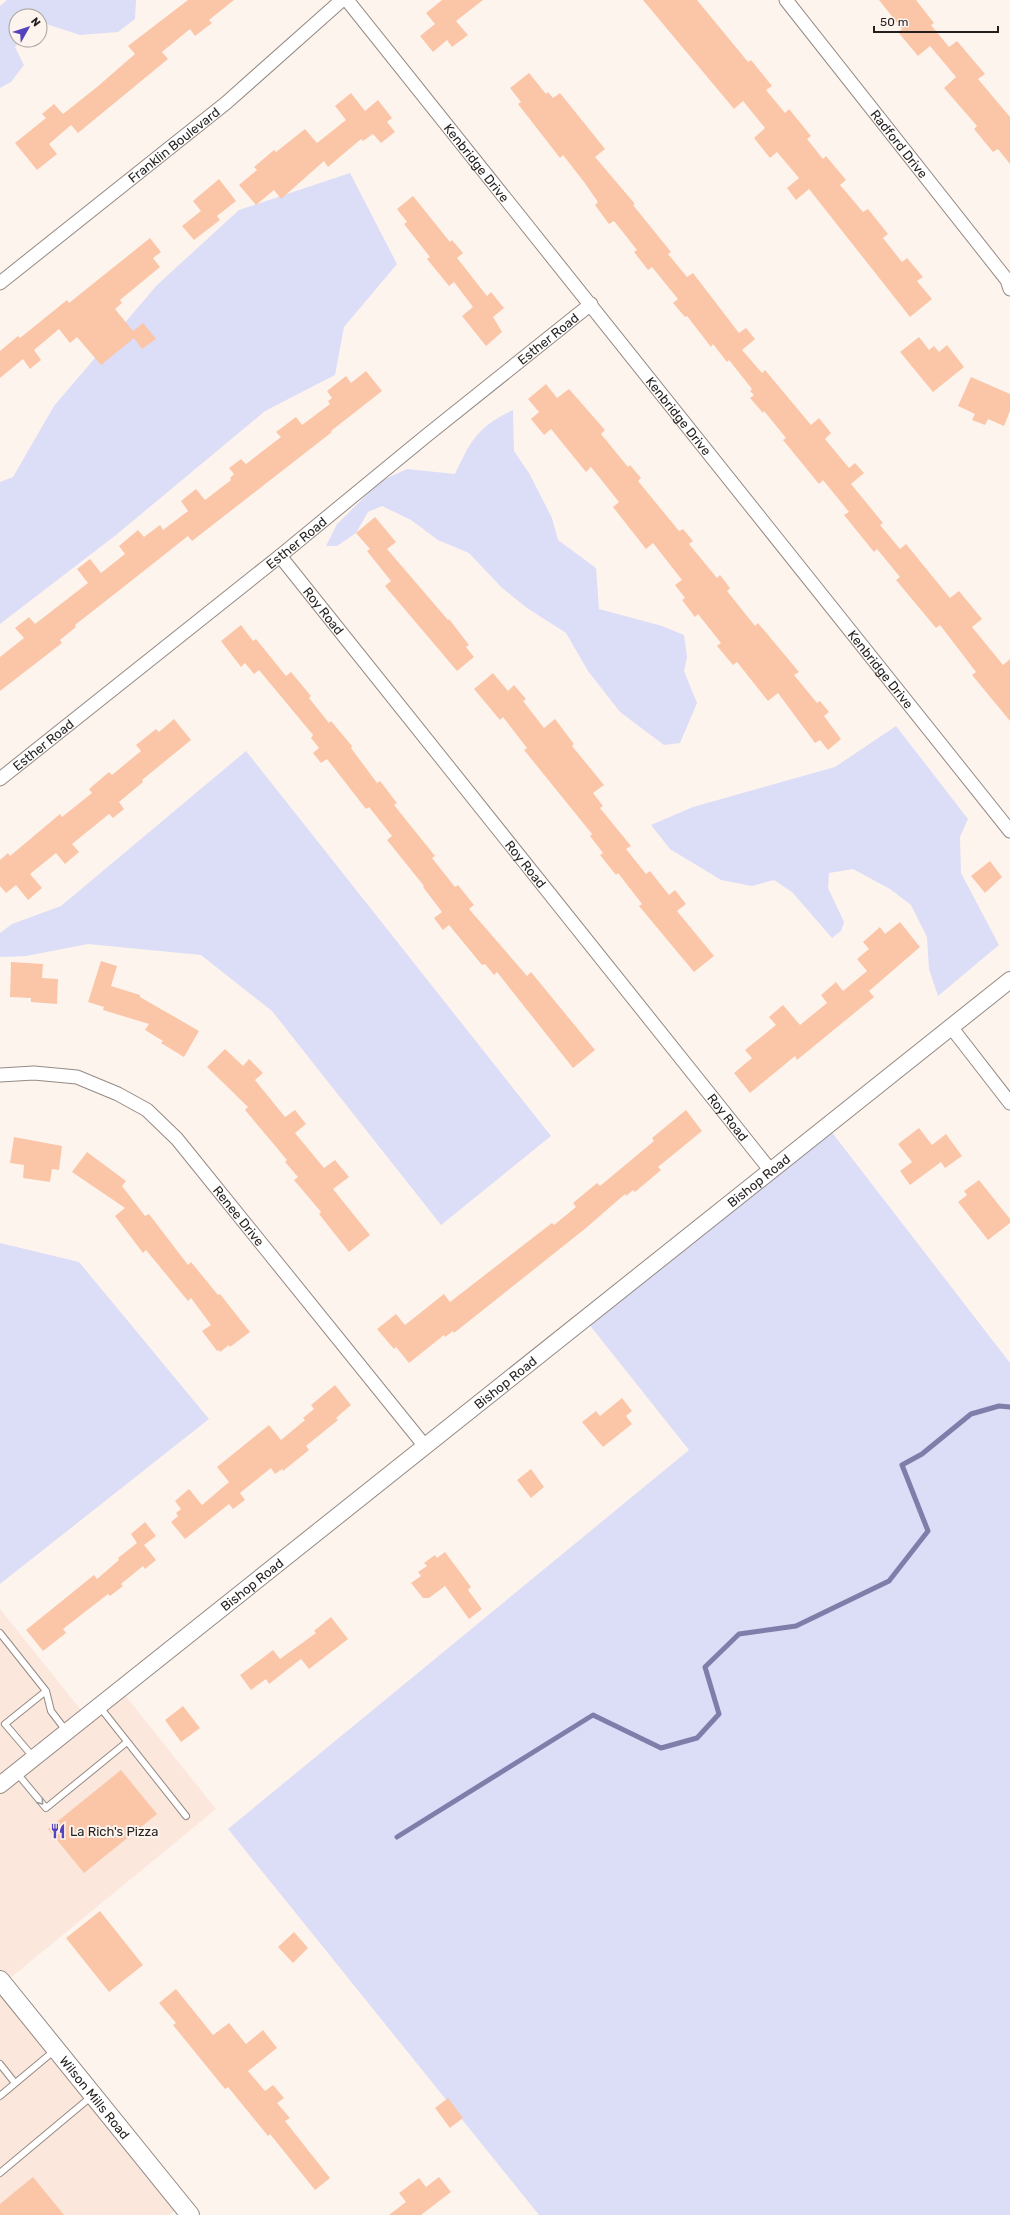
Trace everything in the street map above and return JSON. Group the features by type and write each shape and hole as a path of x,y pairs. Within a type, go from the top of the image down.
{"main road":[{"name":"Wilson Mills Road","path":"0,1980 190,2215"}],"street":[{"name":"Franklin Boulevard","path":"0,283 226,103 342,0"},
{"name":"Kenbridge Drive","path":"348,0 1010,831"},
{"name":"Radford Drive","path":"786,0 1007,280 1010,289"},
{"name":"Esther Road","path":"0,779 280,556 590,304"},
{"name":"Roy Road","path":"280,556 771,1170"},
{"name":"Bishop Road","path":"0,1785 424,1445 1010,980"},
{"path":"951,1028 1010,1103"},
{"name":"Renee Drive","path":"0,1075 34,1073 77,1077 118,1094 147,1110 177,1139 424,1445"}],"lane":[{"path":"0,1633 46,1691 51,1711 67,1732"},
{"path":"34,1758 6,1724 46,1691"},
{"path":"98,1706 186,1816"},
{"path":"16,1772 46,1808 126,1742"},
{"path":"0,2096 56,2049"},
{"path":"0,2064 15,2083"},
{"path":"0,2173 93,2095"}],"shaded area":[{"path":"7,0 136,0 135,19 118,32 80,35 48,25 48,8 8,8 8,48 16,48 24,65 11,82 0,88 0,6"},
{"path":"350,173 397,264 344,327 335,375 265,411 116,535 0,624 0,482 13,477 54,406 157,285 239,210"},
{"path":"513,410 514,451 529,473 552,518 558,540 596,568 599,609 662,626 684,635 687,657 684,671 697,703 680,743 664,745 620,712 588,671 566,633 527,608 501,587 469,553 438,540 411,520 382,506 368,512 356,533 337,546 326,546 337,524 381,481 407,469 455,474 471,443 483,428"},
{"path":"896,726 968,819 960,837 961,873 999,945 938,996 929,969 927,937 911,905 890,889 853,869 829,873 828,888 844,922 841,931 832,938 792,892 774,880 752,886 721,880 670,849 651,825 693,807 835,767"},
{"path":"246,751 551,1136 441,1225 272,1011 201,955 88,944 26,956 0,957 0,933 12,924 61,906"},
{"path":"827,1126 1010,1363 1010,2215 539,2215 228,1829 689,1450 584,1318"},
{"path":"0,1243 79,1262 209,1419 0,1584"},
{"path":"0,1609 86,1716 120,1689 216,1809 3,1984 175,2210 169,2215 0,2215"}],"building":[{"path":"188,0 234,0 209,20 212,23 195,36 190,29 162,52 168,59 78,133 71,125 49,144 57,154 37,170 15,143 46,118 42,114 54,104 63,114 97,87 135,54 128,46"},
{"path":"442,0 483,0 456,21 468,35 452,47 447,40 433,52 420,36 435,24 426,13"},
{"path":"643,0 697,0 748,62 751,60 772,86 766,90 785,113 789,109 811,136 807,139 823,159 826,156 846,180 840,185 863,212 868,209 888,234 883,238 902,262 907,258 923,277 917,281 932,299 910,317 809,189 796,200 787,188 799,178 777,152 770,158 754,138 765,128 743,101 734,109"},
{"path":"879,0 916,0 934,23 931,25 949,47 957,41 985,74 978,79 1010,117 1010,164 998,149 993,152 974,129 977,126 944,88 956,77 930,46 918,56 898,32 902,29"},
{"path":"529,73 546,94 548,92 553,98 560,93 605,149 595,157 635,204 633,205 671,252 668,254 687,277 693,273 739,333 746,328 755,339 742,350 762,373 765,370 811,425 819,418 831,433 825,439 849,468 855,463 864,473 851,484 883,523 880,525 900,549 906,544 950,598 959,591 982,619 972,627 1003,665 1010,659 1010,721 972,675 976,672 940,625 936,628 896,580 900,577 877,549 874,552 844,515 849,512 823,480 819,484 783,440 786,438 764,411 763,413 750,398 754,395 750,391 752,389 729,360 727,362 713,344 711,347 687,316 685,317 673,303 678,299 652,267 648,270 634,252 637,250 614,221 609,224 595,205 598,202 584,182 563,155 560,158 518,104 521,102 510,88"},
{"path":"351,93 365,111 378,100 392,118 387,122 395,132 381,143 373,134 363,141 361,139 328,167 324,161 281,199 274,190 256,205 239,185 257,170 254,167 274,150 276,152 305,129 317,143 346,120 335,106"},
{"path":"219,179 236,201 217,216 220,220 194,240 182,226 201,211 193,201"},
{"path":"413,196 450,242 452,240 463,253 457,258 487,296 491,292 504,308 493,317 502,332 486,346 462,316 473,307 454,282 449,286 427,259 430,257 404,224 407,222 397,209"},
{"path":"150,238 161,252 153,258 160,267 120,300 122,303 115,309 133,331 143,323 156,339 142,349 134,338 101,365 77,337 70,343 59,329 34,350 41,360 30,369 23,359 0,378 0,351 18,336 20,338 67,300 69,303"},
{"path":"919,337 929,350 934,346 939,352 947,345 964,367 933,392 900,352"},
{"path":"366,371 382,391 192,541 188,536 75,625 76,627 60,640 62,643 0,691 0,657 24,638 15,628 29,617 35,624 88,583 77,569 90,559 101,573 125,554 119,546 138,530 144,537 160,525 163,530 188,511 181,501 196,489 205,500 231,480 230,478 234,474 229,468 241,459 246,464 281,437 276,432 296,417 302,425 330,404 328,401 332,398 327,391 346,376 351,383"},
{"path":"971,377 1010,394 1010,411 1004,426 988,419 985,425 972,420 975,414 958,406"},
{"path":"546,384 557,398 569,389 605,430 601,434 628,467 630,465 641,478 638,481 679,531 683,529 693,541 689,544 717,578 720,575 730,588 727,591 755,626 758,623 799,672 794,675 817,703 820,701 829,712 824,716 841,739 828,750 820,740 815,743 778,693 768,701 737,662 733,665 717,646 721,643 698,614 695,617 682,600 685,598 675,585 682,580 653,543 646,549 613,507 619,502 591,467 586,472 551,429 544,435 531,419 539,412 528,399"},
{"path":"375,517 396,542 387,549 448,620 449,619 469,645 466,647 474,657 457,671 385,586 391,581 367,551 370,549 356,533"},
{"path":"241,625 253,641 256,639 286,676 291,672 311,696 309,698 329,723 331,721 352,746 351,748 377,783 380,781 397,803 394,805 435,856 432,858 455,887 458,885 474,905 469,909 527,976 531,972 595,1050 573,1068 497,972 494,975 485,964 482,965 449,925 443,930 434,918 442,912 423,887 424,886 387,840 392,836 369,807 366,809 327,759 321,763 313,753 319,748 311,738 313,735 259,670 254,674 245,663 241,667 221,641"},
{"path":"493,673 508,691 514,685 526,699 523,701 544,728 555,719 574,744 572,746 604,785 593,793 603,806 600,808 631,846 626,849 646,874 650,871 669,895 675,890 686,904 677,911 714,956 694,972 639,906 642,904 618,873 616,875 600,855 603,853 590,836 592,834 524,750 527,748 503,717 500,720 474,689"},
{"path":"174,719 191,740 142,780 143,782 119,802 124,809 113,818 109,814 72,844 79,852 65,864 56,853 30,874 42,888 28,900 16,885 6,893 0,886 0,860 8,853 10,856 60,814 62,817 92,793 89,789 109,772 112,775 141,751 136,745 156,729 159,732"},
{"path":"990,861 1002,877 985,893 971,876"},
{"path":"900,922 920,947 869,991 874,997 797,1060 795,1056 750,1093 734,1073 752,1058 745,1050 776,1025 769,1017 783,1005 800,1025 827,1003 821,995 836,982 843,991 867,971 857,959 869,949 863,942 880,927 885,934"},
{"path":"101,961 117,966 111,986 140,995 140,997 199,1031 184,1057 161,1043 163,1041 145,1030 149,1024 103,1010 104,1007 88,1002"},
{"path":"11,962 43,964 42,978 58,979 57,1004 31,1002 31,998 10,997"},
{"path":"225,1049 243,1066 249,1059 263,1073 255,1080 285,1117 295,1110 306,1124 295,1133 324,1168 335,1160 349,1177 333,1189 370,1235 349,1252 319,1214 321,1212 294,1180 298,1177 285,1162 287,1160 245,1110 248,1107 207,1067"},
{"path":"686,1110 702,1131 658,1167 661,1170 635,1192 633,1190 626,1196 625,1194 586,1228 454,1333 453,1331 445,1337 444,1335 409,1363 396,1347 394,1349 377,1329 396,1314 405,1325 444,1294 450,1302 552,1223 554,1225 576,1207 573,1203 597,1183 600,1186 654,1141 652,1138"},
{"path":"919,1128 932,1145 946,1134 962,1156 945,1168 941,1162 910,1185 900,1171 912,1162 898,1144"},
{"path":"14,1137 62,1146 59,1170 52,1169 50,1182 23,1178 24,1165 10,1163"},
{"path":"87,1152 126,1181 122,1186 145,1216 149,1214 188,1265 191,1262 218,1295 220,1294 250,1332 230,1347 229,1345 220,1352 219,1350 217,1351 202,1331 211,1325 191,1298 188,1301 146,1250 143,1253 115,1216 125,1208 72,1172"},
{"path":"979,1180 1010,1219 1010,1223 988,1240 958,1202 967,1195 964,1191"},
{"path":"335,1385 351,1405 336,1418 338,1420 306,1446 309,1450 283,1471 282,1469 275,1474 271,1468 240,1493 245,1500 233,1509 229,1504 185,1539 171,1522 178,1516 176,1513 181,1509 175,1501 189,1489 202,1505 229,1482 217,1467 269,1425 281,1440 305,1420 303,1418 314,1409 311,1405"},
{"path":"622,1398 632,1411 626,1416 632,1424 603,1447 582,1422 596,1411 600,1416"},
{"path":"531,1469 544,1487 531,1498 517,1480"},
{"path":"145,1522 156,1536 144,1545 156,1560 145,1569 143,1566 121,1584 123,1586 110,1596 108,1594 63,1629 66,1633 43,1651 26,1630 94,1575 97,1579 119,1560 118,1558 137,1543 131,1534"},
{"path":"445,1552 471,1587 468,1590 482,1609 469,1619 445,1586 429,1598 423,1598 411,1583 421,1576 418,1572 427,1566 424,1563 435,1555 437,1558"},
{"path":"331,1617 348,1639 309,1669 301,1659 269,1684 266,1679 251,1690 240,1675 273,1650 280,1659 316,1633 314,1631"},
{"path":"183,1706 200,1728 181,1742 165,1720"},
{"path":"121,1770 157,1814 84,1873 48,1829"},
{"path":"100,1911 143,1965 109,1992 66,1938"},
{"path":"294,1932 308,1948 293,1963 278,1947"},
{"path":"176,1989 213,2035 229,2023 246,2044 263,2030 277,2048 248,2071 265,2091 273,2085 284,2098 277,2103 290,2118 285,2121 330,2178 315,2190 270,2134 268,2136 228,2087 225,2089 173,2025 176,2023 159,2003"},
{"path":"448,2098 463,2118 450,2128 435,2108"},
{"path":"33,2177 64,2215 0,2215 0,2204"},
{"path":"439,2177 451,2192 421,2215 389,2215 406,2202 399,2193 419,2178 426,2187"}],"waterway":[{"path":"397,1837 593,1715 661,1748 697,1738 719,1714 705,1667 739,1634 796,1626 889,1581 928,1531 902,1465 922,1454 971,1414 999,1406 1010,1407"}],"place":[{"name":"La Rich's Pizza","path":"58,1831"}]}
